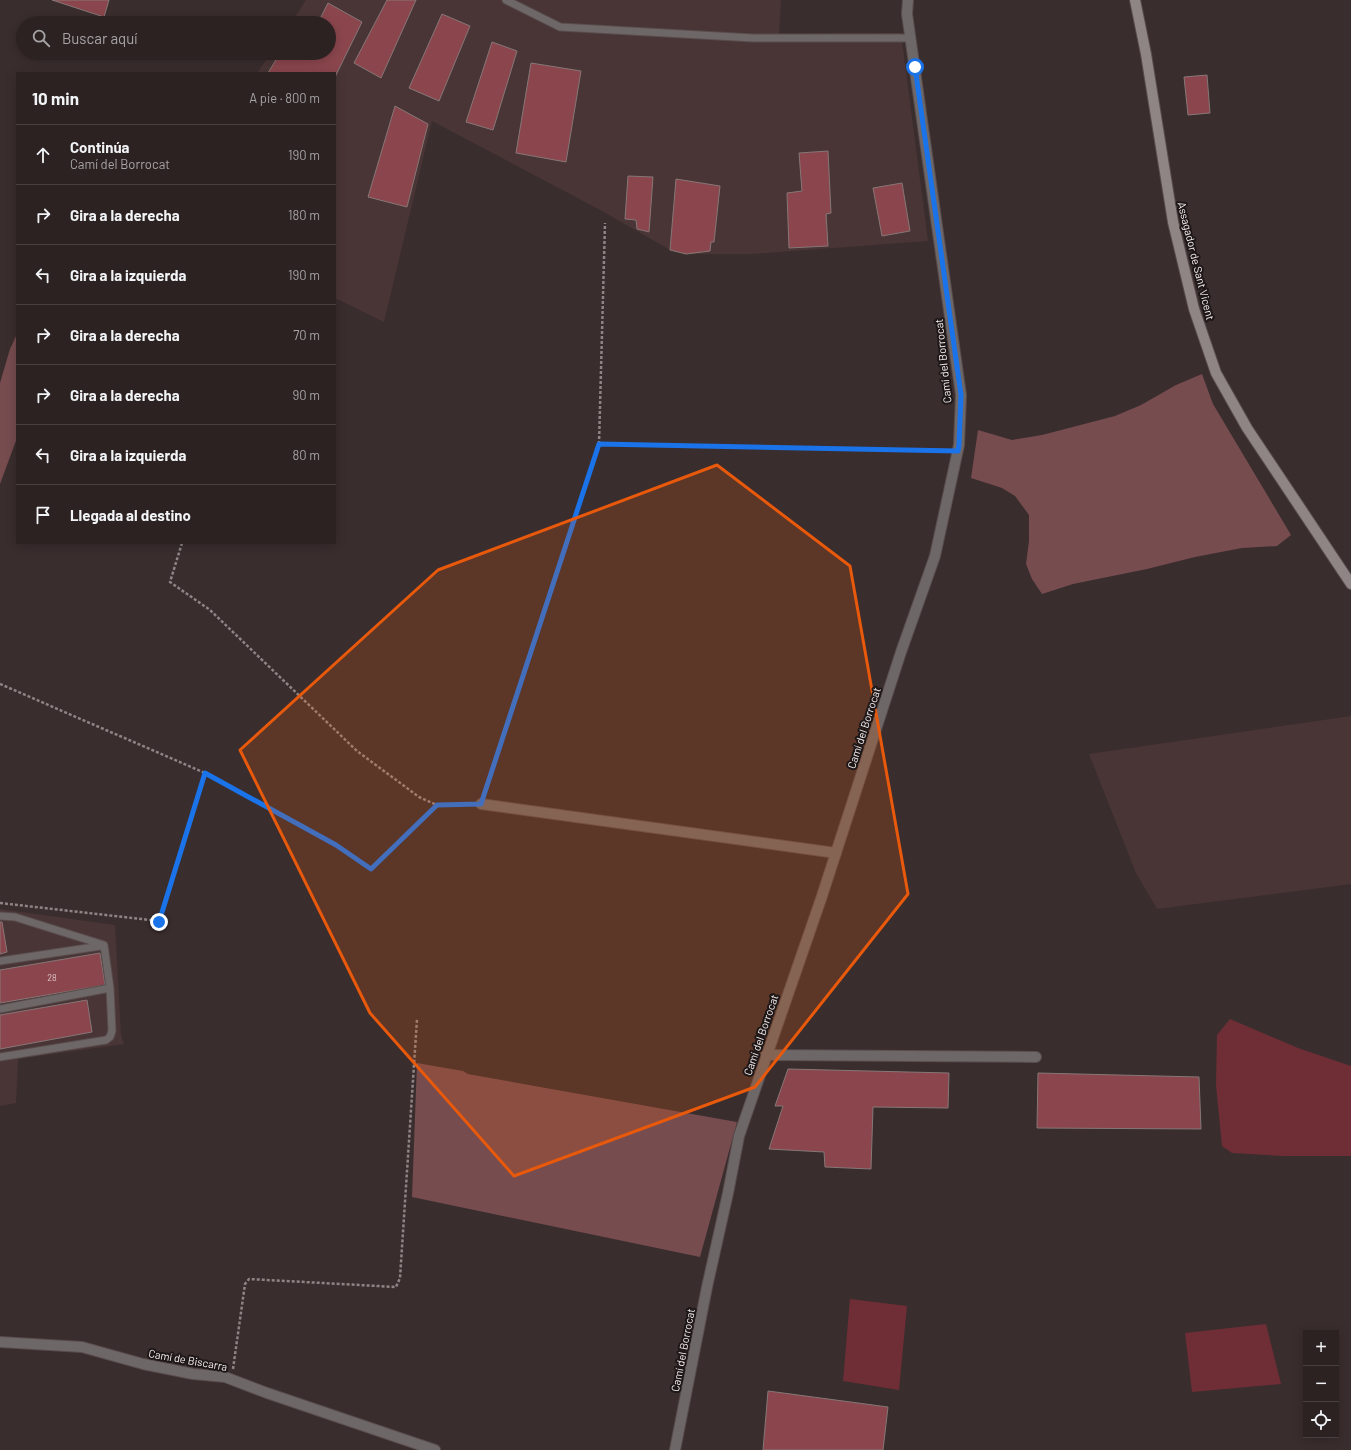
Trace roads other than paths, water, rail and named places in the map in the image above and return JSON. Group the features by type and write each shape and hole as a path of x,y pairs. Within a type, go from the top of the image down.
{"main road":[{"name":"Assagador de Sant Vicent","path":"1135,0 1146,54 1173,222 1194,309 1216,373 1247,428 1351,584"}],"street":[{"name":"Camí del Borrocat","path":"675,1450 739,1136 821,899 901,652 935,556 959,445 961,395 907,14 908,0"},
{"path":"481,804 836,853"},
{"path":"766,1055 1036,1058"},
{"name":"Camí de Biscarra","path":"0,1342 82,1347 143,1364 193,1374 225,1377 290,1401 435,1450"}],"lane":[{"path":"506,0 560,27 567,28 753,38 911,38"},
{"path":"0,916 15,917 104,945"},
{"path":"0,962 104,945"},
{"path":"0,1057 106,1040 110,1037 112,1031 110,988 104,945"},
{"path":"0,1009 110,988"}]}
